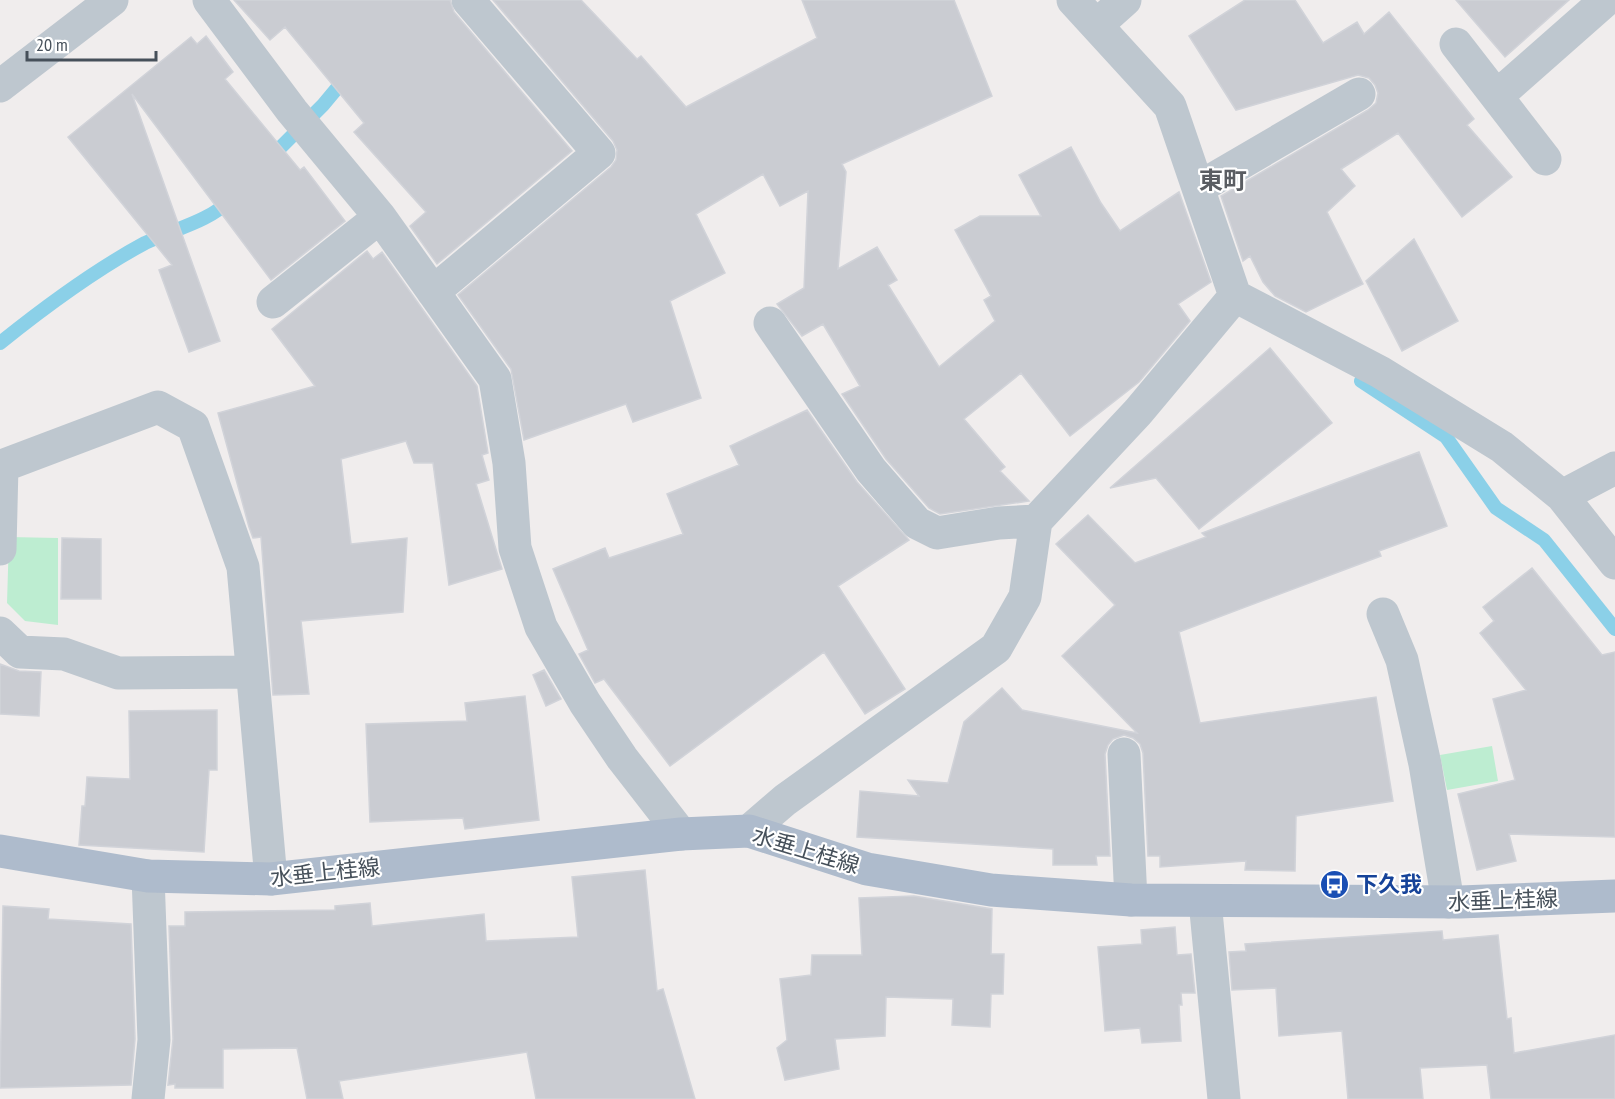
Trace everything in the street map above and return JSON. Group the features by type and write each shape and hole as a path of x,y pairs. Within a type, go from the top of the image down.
{"main road":[{"name":"水垂上桂線","path":"0,851 148,876 271,879 681,834 748,831 867,869 991,890 1131,900 1205,901 1448,902 1615,896"}],"street":[{"path":"0,86 112,0"},
{"path":"209,0 301,121 380,217 495,379 509,463 515,548 541,627 591,712 681,834"},
{"path":"433,292 599,153 468,0"},
{"path":"1073,0 1170,106 1235,296 1380,372 1502,447 1562,496 1615,563"},
{"path":"1097,25 1125,0"},
{"path":"1497,96 1607,0 1615,7"},
{"path":"1456,45 1545,159"},
{"path":"1198,188 1359,94"},
{"path":"273,302 380,217"},
{"path":"748,831 785,800 996,648 1025,597 1036,521 1138,412 1235,296"},
{"path":"770,323 871,470 917,523 937,532 999,523 1036,521"},
{"path":"0,549 2,466 158,407 194,426 243,567 271,879"},
{"path":"1562,496 1615,468"},
{"path":"1383,614 1402,660 1425,764 1448,902"},
{"path":"0,633 20,652 64,654 118,673 252,672"},
{"path":"1124,754 1131,900"},
{"path":"148,876 154,1040 148,1099"},
{"path":"1205,901 1224,1099"}],"green space":[{"path":"9,537 58,538 58,625 25,621 7,603"},
{"path":"1492,746 1498,781 1447,790 1440,755"}],"building":[{"path":"234,0 450,0 454,12 572,151 437,264 410,226 426,212 354,132 364,123 285,27 270,40"},
{"path":"493,0 581,0 637,59 641,56 686,107 817,38 802,0 954,0 992,96 842,164 846,172 838,269 877,247 897,280 888,285 939,367 995,321 984,300 991,296 955,230 980,216 1041,216 1019,175 1071,147 1101,203 1120,231 1179,192 1211,282 1178,304 1190,321 1139,382 1070,436 1021,373 964,419 1005,467 1000,471 1029,501 940,514 929,508 886,459 842,394 860,386 823,324 802,336 777,304 804,288 808,191 780,206 763,174 696,214 725,273 670,301 701,398 633,422 626,404 524,440 511,369 458,295 611,167 616,160 617,150 613,141"},
{"path":"1245,0 1295,0 1323,43 1357,22 1364,34 1389,12 1474,119 1467,125 1512,177 1462,217 1398,133 1341,169 1355,186 1327,212 1363,284 1306,312 1275,296 1263,282 1250,256 1243,261 1221,196 1368,110 1376,103 1378,93 1369,78 1358,75 1236,110 1189,36"},
{"path":"1456,0 1569,0 1505,57"},
{"path":"206,36 233,72 225,79 300,170 304,167 345,221 271,280 132,94 220,341 189,352 159,270 172,265 68,137 191,37 197,44"},
{"path":"1414,239 1458,321 1402,351 1366,281"},
{"path":"367,251 373,259 382,252 477,386 488,453 482,455 489,480 476,484 502,569 449,585 433,463 414,463 406,441 341,459 351,544 407,538 403,612 301,621 309,694 273,695 261,537 253,538 249,527 218,413 315,386 272,329"},
{"path":"1270,348 1332,423 1199,529 1156,478 1110,488"},
{"path":"807,410 857,482 909,540 838,586 905,689 865,714 824,652 670,766 604,679 595,683 579,654 588,650 553,569 605,548 609,558 683,534 667,494 739,465 730,446"},
{"path":"1419,452 1447,526 1379,551 1381,556 1179,632 1200,723 1376,697 1393,801 1296,816 1295,871 1245,870 1246,861 1160,867 1160,856 1148,856 1143,753 1140,744 1124,735 1113,739 1105,754 1110,856 1096,856 1097,865 1053,865 1053,849 857,837 860,791 919,796 908,780 948,783 964,722 1002,688 1022,710 1137,733 1062,656 1115,605 1056,544 1088,515 1135,563 1206,537 1202,533"},
{"path":"62,538 101,539 101,599 61,599"},
{"path":"1532,568 1602,655 1615,652 1615,837 1509,834 1516,861 1477,870 1458,794 1515,780 1493,699 1526,690 1480,633 1494,621 1483,607"},
{"path":"0,664 19,671 41,672 39,716 0,714"},
{"path":"544,670 561,699 546,706 533,675"},
{"path":"525,696 539,820 465,829 463,818 370,822 366,724 467,721 465,703"},
{"path":"217,710 217,770 209,770 204,852 79,845 87,777 130,779 129,711"},
{"path":"645,870 657,991 663,989 695,1099 536,1099 527,1052 339,1081 343,1099 307,1099 297,1048 223,1049 223,1088 175,1088 175,1084 168,1085 173,1039 169,926 185,926 185,912 335,910 335,906 370,903 372,926 484,914 486,941 578,937 572,877"},
{"path":"914,896 992,909 991,954 1004,954 1003,994 991,994 990,1027 952,1025 953,999 886,997 885,1036 835,1039 839,1069 785,1080 777,1048 787,1040 780,979 811,975 812,955 862,955 859,898"},
{"path":"3,906 49,909 48,919 131,924 135,1039 131,1085 0,1088"},
{"path":"1175,927 1177,955 1191,954 1195,993 1181,993 1182,1005 1179,1005 1181,1041 1142,1043 1140,1028 1105,1031 1098,947 1142,944 1141,930"},
{"path":"1442,931 1443,940 1498,935 1507,1019 1511,1018 1514,1053 1615,1035 1615,1099 1491,1099 1487,1065 1420,1068 1423,1099 1348,1099 1342,1031 1279,1036 1276,988 1232,990 1229,952 1246,951 1245,944"}],"waterway":[{"path":"269,159 323,105 348,75"},
{"path":"0,343 52,302 107,265 145,243 212,214 231,199"},
{"path":"1361,381 1446,437 1496,508 1544,540 1615,629"}],"place":[{"name":"下久我","path":"1335,884"}],"district":[{"name":"東町","path":"1223,181"}]}
